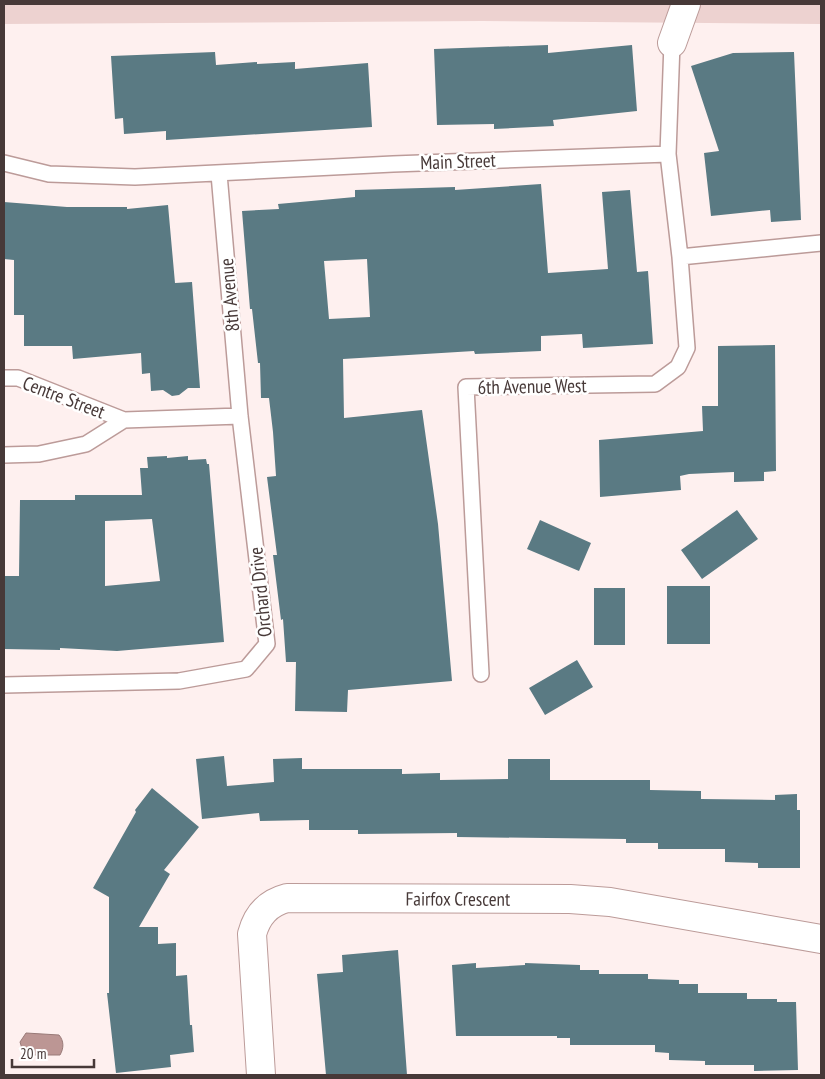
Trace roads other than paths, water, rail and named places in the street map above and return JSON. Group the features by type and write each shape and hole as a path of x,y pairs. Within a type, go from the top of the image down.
{"street":[{"path":"672,43 686,4"},
{"name":"Fairfox Crescent","path":"261,1075 252,934 255,923 263,911 274,902 287,898 523,897 610,902 821,939"}],"lane":[{"path":"672,43 668,154 680,257 821,243"},
{"name":"Main Street","path":"4,163 49,174 135,177 393,164 668,154"},
{"name":"8th Avenue","path":"218,174 240,416"},
{"name":"6th Avenue West","path":"481,674 466,387 655,384 678,366 686,348 680,257"},
{"name":"Centre Street","path":"4,378 18,378 124,420 240,416"},
{"name":"Orchard Drive","path":"4,685 179,681 246,669 267,644 240,416"},
{"name":"Centre Street","path":"4,455 39,454 86,444 124,420"}]}
